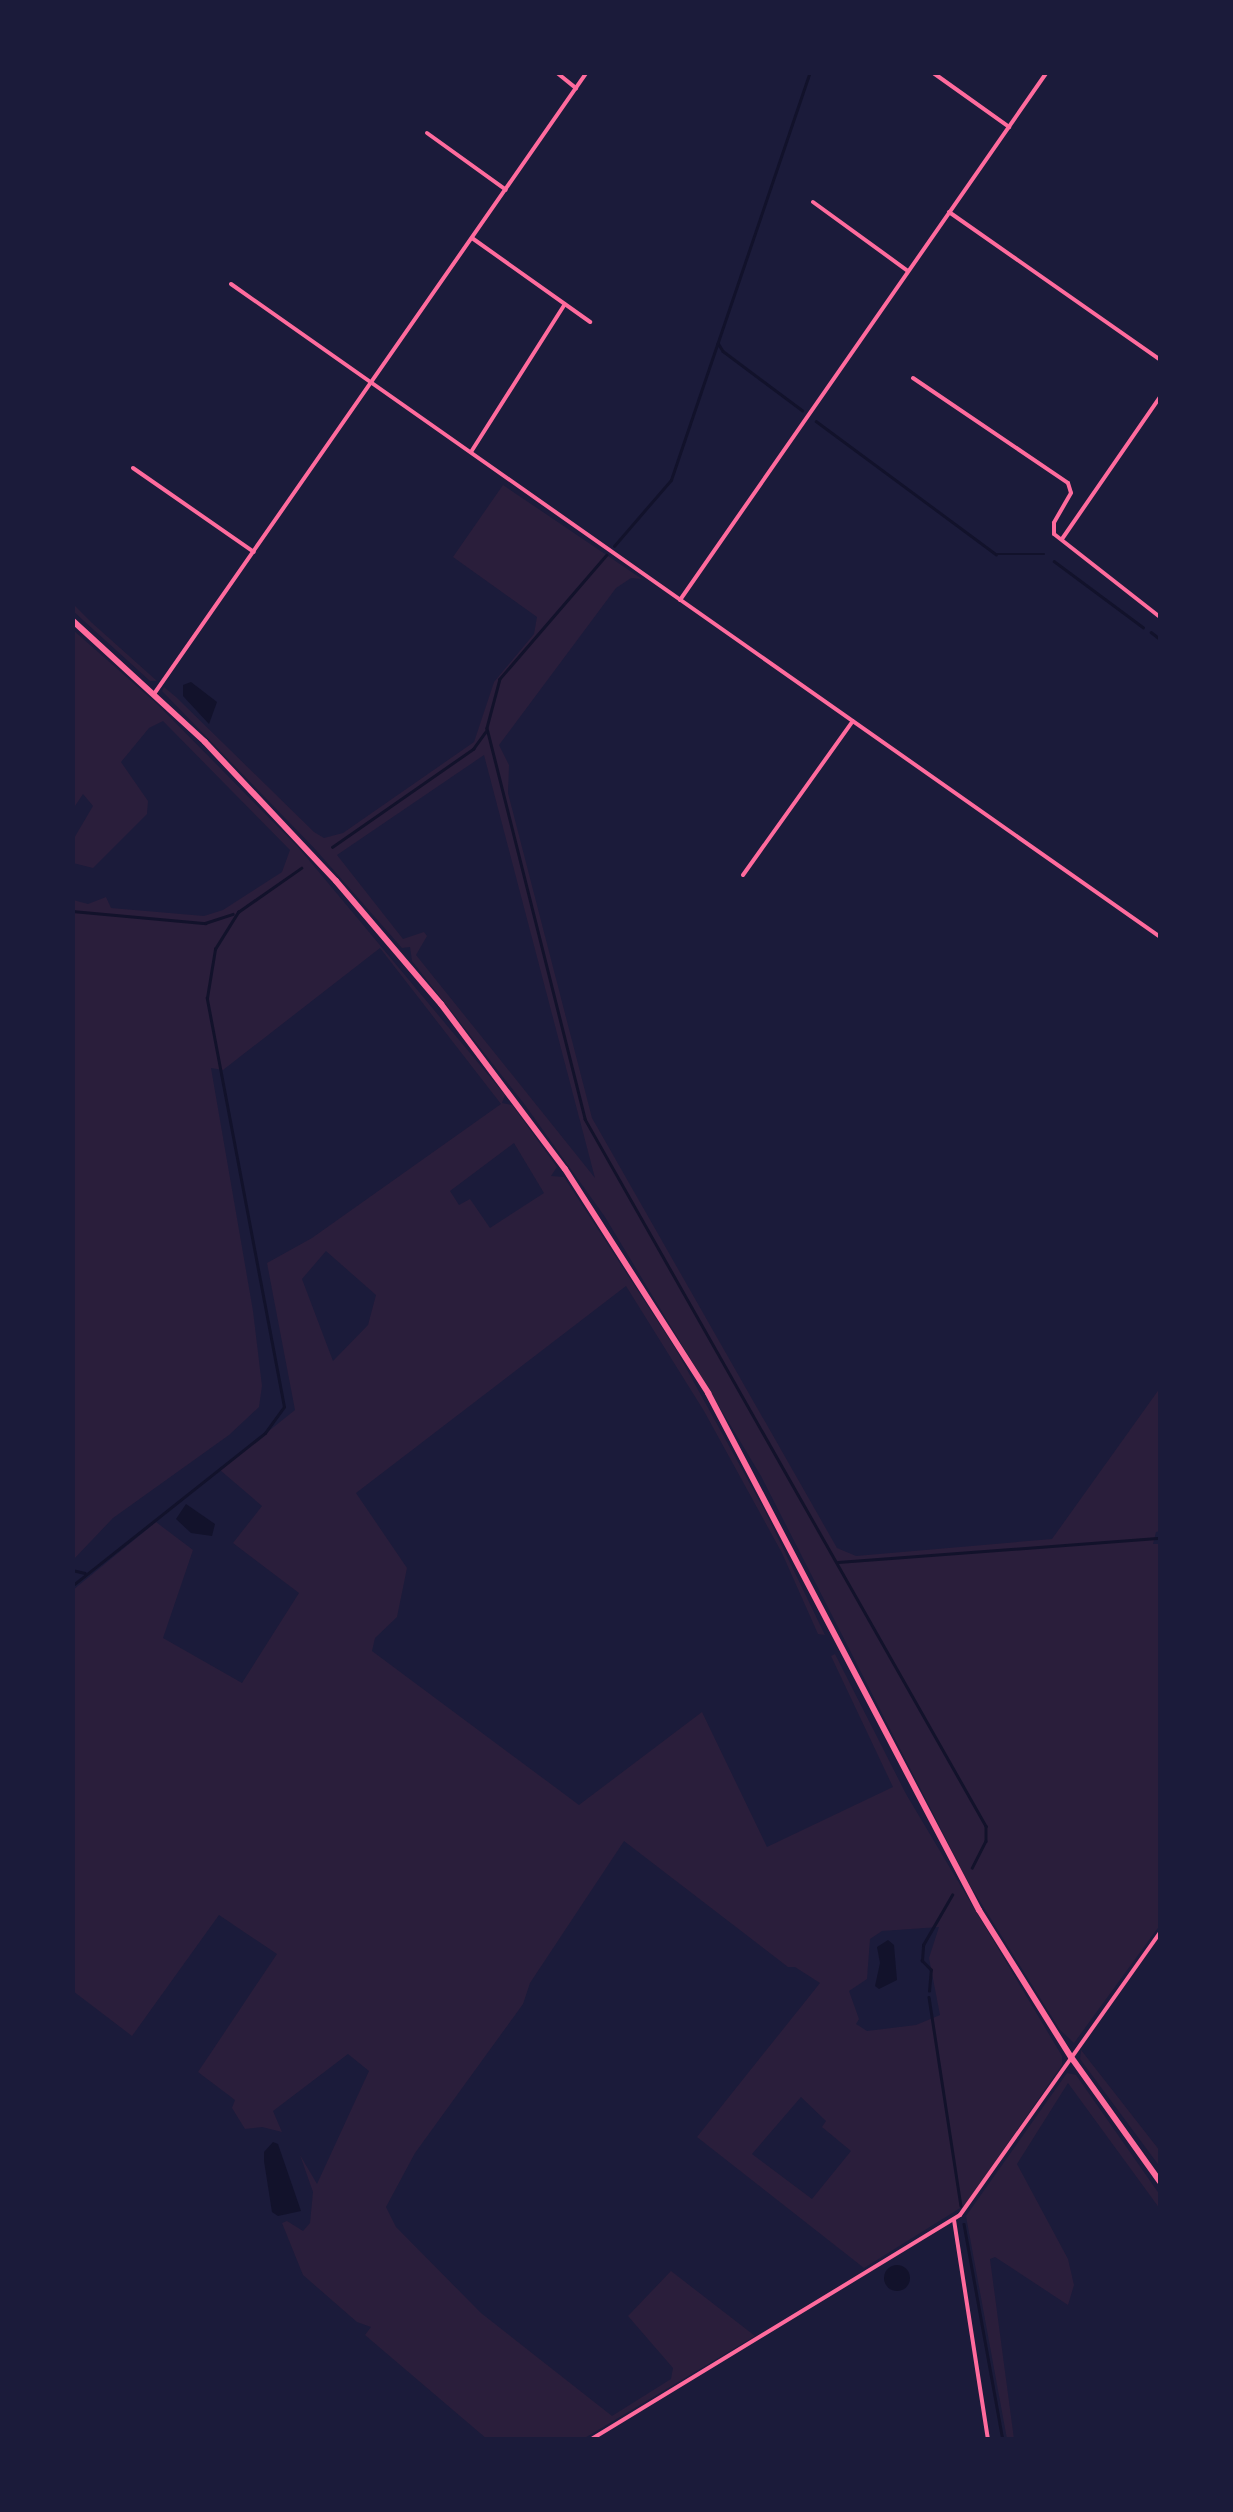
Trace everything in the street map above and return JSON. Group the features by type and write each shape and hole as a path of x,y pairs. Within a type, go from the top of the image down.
{"highway":[{"path":"72,620 276,814 402,956 512,1096 614,1240 746,1461 926,1816 1071,2057 1160,2182"}],"street":[{"path":"556,72 576,88"},
{"path":"154,694 587,72"},
{"path":"932,72 1009,127"},
{"path":"680,600 1048,72"},
{"path":"427,133 506,190"},
{"path":"813,202 908,271"},
{"path":"949,212 1160,360"},
{"path":"472,238 590,322"},
{"path":"231,284 1160,937"},
{"path":"471,452 565,304"},
{"path":"913,378 1068,483 1071,493 1053,529 1068,548 1160,618"},
{"path":"1062,539 1160,397"},
{"path":"133,468 254,552"},
{"path":"743,875 853,721"},
{"path":"590,2440 954,2220 1160,1934"},
{"path":"954,2220 988,2440"}],"shaded area":[{"path":"503,485 642,579 631,578 616,588 499,745 509,765 508,793 592,1118 837,1548 856,1556 1052,1539 1160,1388 1160,1531 1156,1532 1153,1544 1160,1544 1160,1925 1074,2043 1060,2030 968,1882 761,1476 605,1217 525,1105 412,961 410,947 402,948 315,849 162,691 164,687 176,697 314,832 324,838 343,833 474,742 494,682 534,634 537,617 453,557","holes":["484,755 595,1178 416,955 427,936 424,932 403,939 337,855"]},
{"path":"73,604 157,681 150,681 73,611"},
{"path":"73,630 156,703 298,847 505,1095 502,1103 512,1105 557,1167 551,1176 564,1177 675,1348 765,1511 825,1635 818,1634 782,1553 704,1411 626,1286 356,1493 407,1568 397,1617 375,1638 372,1651 579,1805 702,1712 767,1847 893,1787 831,1656 835,1654 906,1794 1062,2056 1062,2065 965,2205 864,2268 697,2137 820,1983 795,1967 788,1967 624,1841 530,1983 523,2004 415,2153 386,2207 396,2227 481,2313 612,2416 671,2379 673,2368 628,2316 671,2271 755,2336 583,2439 487,2439 365,2335 371,2327 357,2322 303,2275 282,2223 287,2221 303,2231 310,2223 313,2192 300,2155 317,2184 369,2071 348,2054 273,2111 282,2132 262,2127 245,2129 232,2108 235,2100 198,2072 277,1954 219,1915 132,2036 73,1991 73,1590 156,1522 193,1550 163,1638 242,1683 299,1593 233,1543 262,1506 220,1470 295,1410 267,1263 312,1238 501,1104 380,948 223,1070 211,1068 253,1311 262,1386 259,1407 229,1435 113,1518 73,1560 73,900 88,904 106,897 111,908 204,916 223,910 282,872 290,850 163,721 149,728 121,762 148,801 147,814 93,868 73,863 73,840 93,806 83,794 73,809","holes":["514,1143 544,1193 490,1228 470,1199 459,1205 450,1191","326,1251 376,1295 368,1325 333,1361 302,1279","939,1927 929,1958 940,2015 916,2025 867,2031 856,2024 859,2019 849,1991 867,1979 870,1939 882,1931","801,2097 826,2121 822,2127 851,2151 812,2199 752,2154"]},
{"path":"191,682 217,702 209,724 183,696 183,685"},
{"path":"186,1504 215,1524 212,1536 191,1533 176,1519"},
{"path":"888,1940 894,1945 897,1980 879,1989 875,1986 880,1963 877,1947"},
{"path":"1081,2050 1160,2151 1160,2167 1080,2059"},
{"path":"1067,2073 1076,2075 1160,2195 1160,2209 1068,2083 1017,2164 1068,2259 1074,2285 1068,2305 995,2257 990,2259 1014,2439 1007,2439 966,2216"},
{"path":"273,2142 278,2144 301,2211 278,2216 272,2212 264,2152"},
{"path":"897,2265 906,2269 910,2278 906,2287 897,2291 888,2287 884,2278 888,2269"}],"waterway":[{"path":"614,546 671,480 810,72"},
{"path":"718,343 723,351 802,410"},
{"path":"816,421 996,554 1044,554"},
{"path":"607,555 500,679 487,728 585,1119 986,1826 986,1841 972,1868"},
{"path":"1054,561 1143,627"},
{"path":"1151,632 1160,639"},
{"path":"332,847 473,749 486,731"},
{"path":"72,1586 265,1433 284,1407 207,998 215,949 238,912 301,868"},
{"path":"72,911 205,923 233,914"},
{"path":"838,1562 1160,1538"},
{"path":"72,1570 85,1573"},
{"path":"929,1991 931,1970 922,1961 923,1945 952,1895"},
{"path":"929,1997 961,2206"},
{"path":"964,2224 1003,2440"}]}
